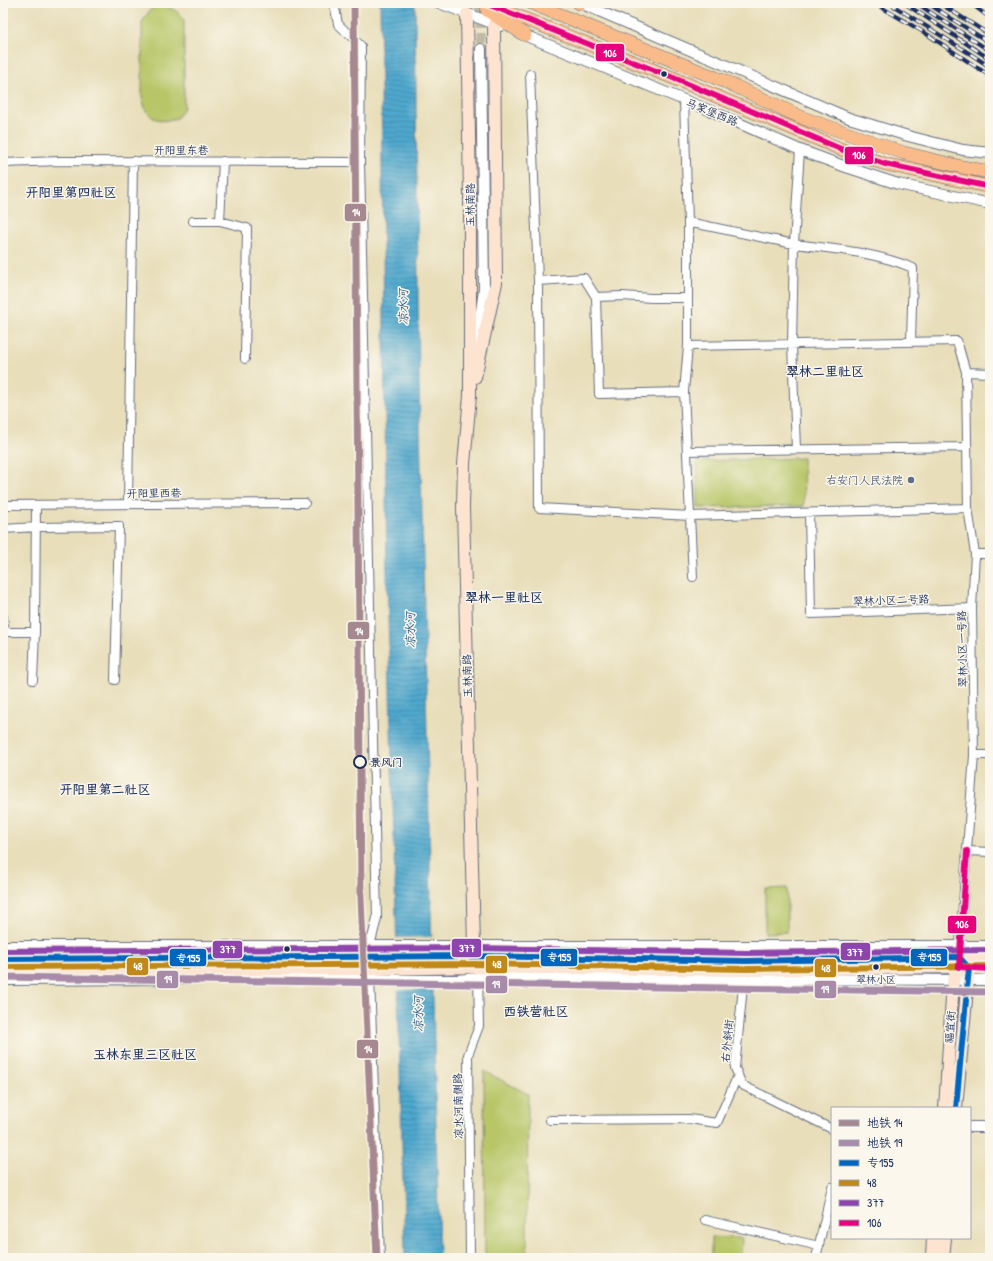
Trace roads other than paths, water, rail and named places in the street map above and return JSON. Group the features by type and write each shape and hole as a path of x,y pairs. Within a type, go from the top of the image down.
{"main road":[{"path":"477,3 525,35"},
{"name":"马家堡西路","path":"485,3 671,77 843,150 884,164 990,187"},
{"path":"531,3 726,82 803,118 904,153 990,172"},
{"name":"玉林南路","path":"466,14 470,196 470,396 464,464 463,507 476,962"},
{"name":"玉林南路","path":"470,396 496,283 494,24"},
{"path":"3,959 376,963 476,962 745,970 796,969 990,958"},
{"path":"745,970 962,960 990,968"},
{"name":"福宜街","path":"945,1107 953,981 962,960"},
{"name":"福宜街","path":"956,1107 968,981 962,960"},
{"path":"3,970 376,963"},
{"path":"932,1258 933,1239"},
{"path":"943,1258 945,1239"}],"street":[{"path":"334,3 338,24 361,46 360,162 377,918 376,963 380,1258"},
{"name":"马家堡西路","path":"439,3 525,35 723,116 800,150 846,167 898,184 990,204"},
{"path":"580,3 849,118 928,142 963,150 990,153"},
{"name":"玉林南路","path":"470,396 484,289 481,49"},
{"path":"530,74 538,282 538,508 691,516 968,508"},
{"path":"684,101 688,222 688,346 684,392 693,577"},
{"path":"796,449 792,344 794,244 800,150"},
{"name":"开阳里东巷","path":"3,163 61,161 360,162"},
{"path":"128,504 133,161"},
{"path":"220,221 223,161"},
{"path":"193,221 220,221 247,228 245,359"},
{"path":"688,222 794,244 871,254 900,262 913,268 911,342 688,346"},
{"path":"538,282 584,278 596,297 599,394 684,392"},
{"path":"596,297 622,296 688,298"},
{"name":"翠林小区一号路","path":"911,342 957,342 966,372 968,508 975,554 972,608 974,756 967,851 962,960"},
{"path":"966,372 990,373"},
{"path":"688,451 967,447"},
{"name":"开阳里西巷","path":"3,505 305,503"},
{"path":"33,680 37,527 36,505"},
{"name":"翠林小区二号路","path":"809,512 811,614 972,608"},
{"path":"3,529 119,526 115,680"},
{"path":"975,554 990,554"},
{"path":"3,617 5,632 35,632"},
{"path":"974,756 990,755"},
{"path":"967,851 990,852"},
{"path":"3,946 376,963 456,963 747,946 962,960 990,946"},
{"name":"右外斜街","path":"747,946 735,1068 742,1085 831,1129"},
{"path":"476,962 745,970 830,980 990,980"},
{"name":"凉水河南侧路","path":"470,1258 468,1055 480,1026 476,962"},
{"path":"3,980 376,963"},
{"path":"796,969 830,980"},
{"path":"550,1120 689,1119 717,1124 738,1075"},
{"path":"971,1127 990,1127"},
{"path":"816,1258 831,1192"},
{"path":"705,1220 819,1246"}],"water":[{"name":"凉水河","path":"380,3 415,3 419,381 439,1258 405,1258 387,578"}],"tunnel":[{"path":"480,3 481,49"}],"railway":[{"path":"874,3 925,33 990,76"},
{"path":"889,3 990,67"},
{"path":"904,3 990,59"},
{"path":"916,3 990,51"},
{"path":"927,3 990,43"},
{"path":"939,3 990,35"},
{"path":"970,3 990,18"}],"metro line":[{"name":"14","path":"354,3 361,898 377,1258"},
{"name":"19","path":"3,977 990,992"}],"place":[{"name":"右安门人民法院","path":"911,480"},
{"name":"景风门","path":"360,762"},
{"name":"翠林小区","path":"876,967"}],"district":[{"name":"开阳里第四社区","path":"71,192"},
{"name":"翠林二里社区","path":"825,371"},
{"name":"翠林一里社区","path":"504,597"},
{"name":"开阳里第二社区","path":"105,789"},
{"name":"西铁营社区","path":"536,1011"},
{"name":"玉林东里三区社区","path":"145,1054"}]}
